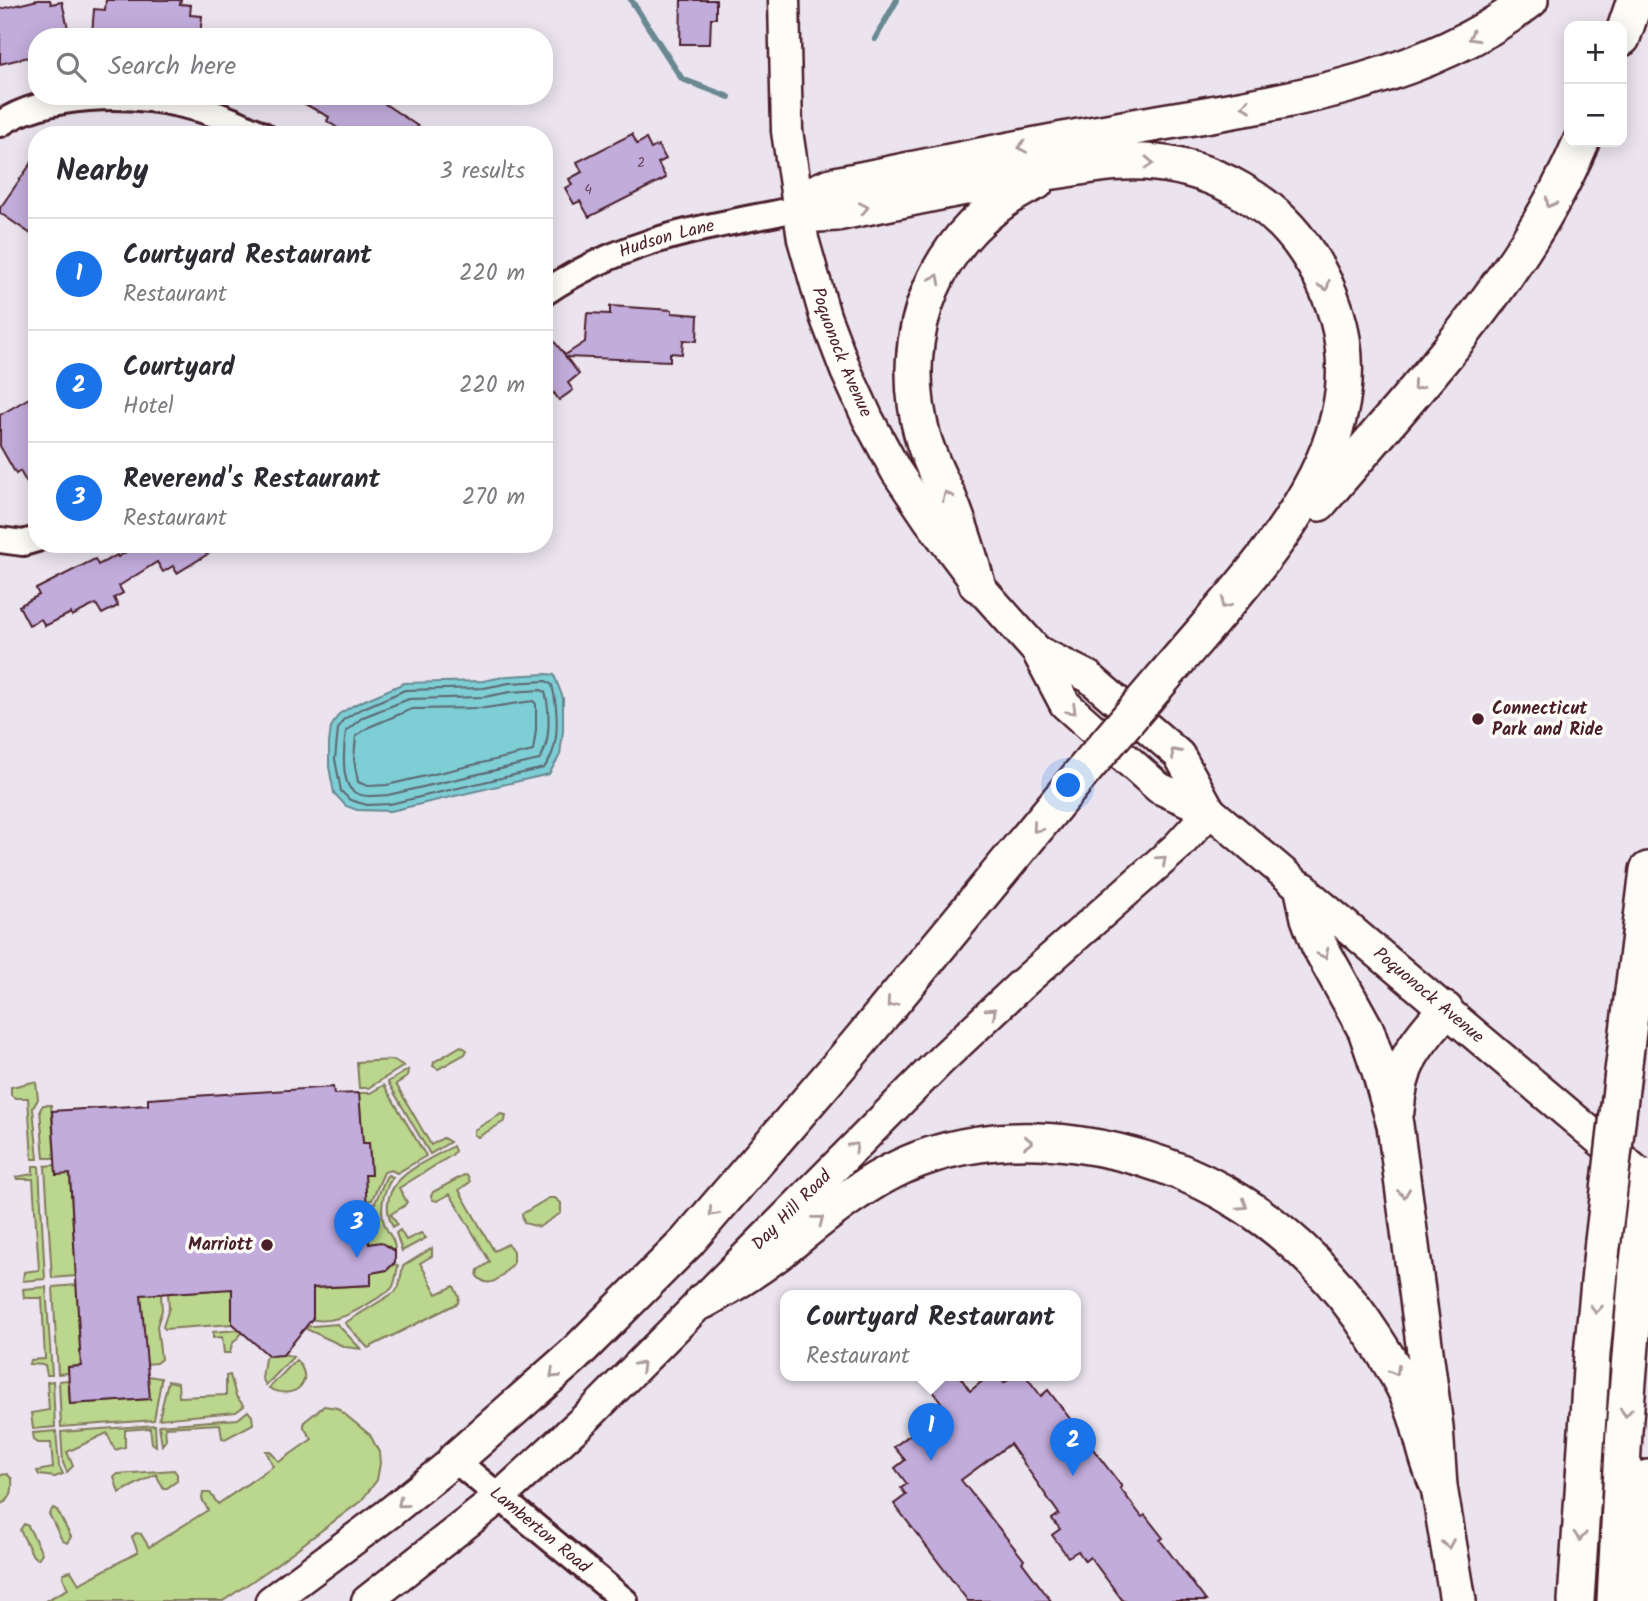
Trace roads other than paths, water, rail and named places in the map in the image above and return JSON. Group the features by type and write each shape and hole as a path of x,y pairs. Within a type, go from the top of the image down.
{"highway":[{"path":"797,209 812,194 831,186 1270,101 1370,78 1426,60 1459,45 1530,0"},
{"path":"1627,23 1635,0"},
{"path":"455,1460 574,1355 687,1242 838,1067 1269,552 1310,513 1474,318 1538,225 1578,147"},
{"path":"797,209 818,214 837,213 1020,176 1118,162 1156,163 1191,169 1215,177 1253,198 1280,219 1308,254 1324,283 1343,345 1345,378 1343,406 1327,456 1317,477 1269,552"},
{"path":"977,584 958,522 928,453 919,424 913,375 917,326 923,307 953,249 982,217 1022,189 1081,167"},
{"path":"1576,1601 1602,1241 1648,870"},
{"path":"1303,890 1319,945 1366,1030 1395,1125 1435,1427 1439,1487 1458,1601"},
{"path":"1395,1125 1400,1082 1408,1058 1445,1010"},
{"path":"704,1301 756,1268 858,1191 896,1169 926,1157 970,1146 1028,1142 1073,1145 1125,1155 1176,1171 1222,1192 1258,1214 1324,1273 1366,1325 1407,1392 1439,1487"},
{"path":"1615,1601 1624,1431 1637,1270 1648,1179"},
{"path":"1641,1601 1648,1478"}],"main road":[{"name":"Poquonock Avenue","path":"784,0 787,131 797,209 809,265 846,371 868,419 911,494 946,546 1037,652 1089,677 1179,755 1210,811 1648,1179"},
{"name":"Day Hill Road","path":"367,1601 500,1496 589,1415 951,1051 1024,982 1177,847 1210,811"},
{"path":"271,1601 378,1522 455,1460"}],"street":[{"path":"0,124 11,117 50,105"},
{"path":"184,105 242,126"},
{"name":"Hudson Lane","path":"553,287 593,263 648,242 797,209"},
{"path":"0,540 28,542"},
{"name":"Lamberton Road","path":"455,1460 625,1601"}],"water":[{"path":"554,675 563,698 560,755 549,774 391,811 357,810 346,806 334,793 329,767 331,727 339,714 356,704 404,683 483,681 508,676"}],"waterway":[{"path":"631,0 682,79 729,97"},
{"path":"875,39 897,0"}],"place":[{"name":"Connecticut Park and Ride","path":"1478,719"},
{"name":"Marriott","path":"267,1245"},
{"name":"Reverend's Restaurant","path":"357,1258"},
{"name":"Courtyard Restaurant","path":"931,1461"},
{"name":"Courtyard","path":"1073,1476"}]}
